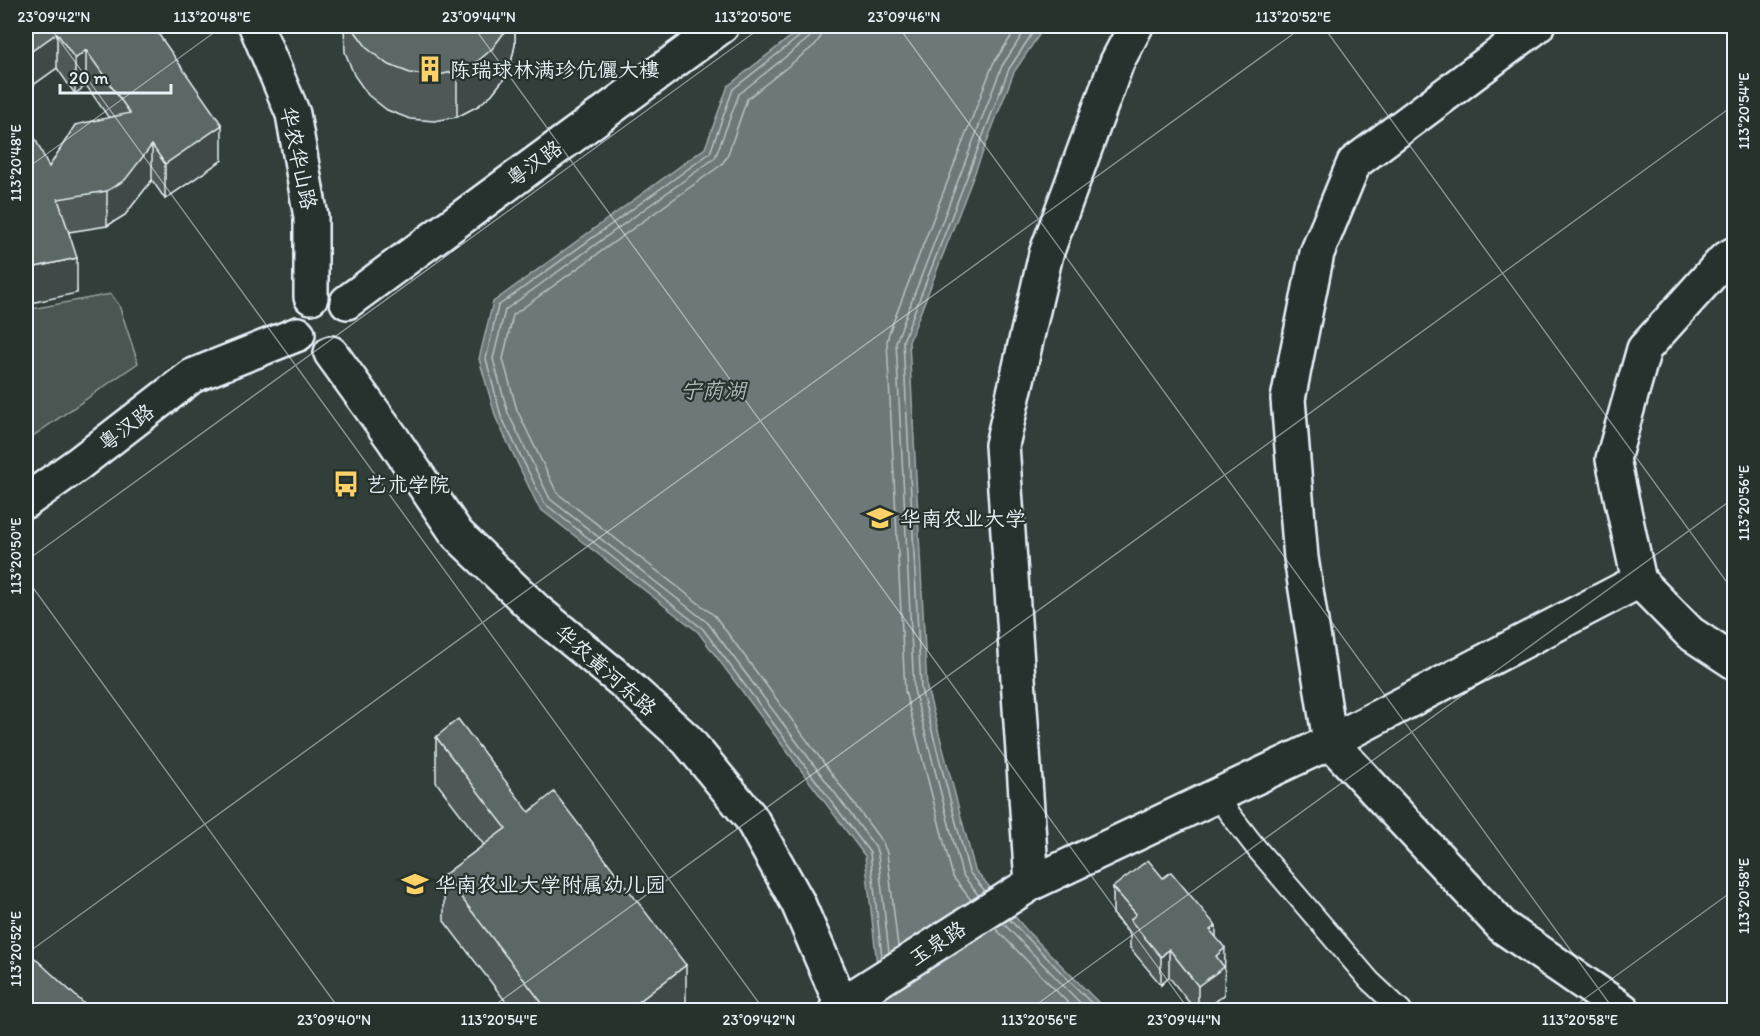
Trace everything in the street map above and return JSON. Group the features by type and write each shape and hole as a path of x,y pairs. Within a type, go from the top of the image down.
{"street":[{"name":"华农华山路","path":"256,26 293,114 311,217 311,297"},
{"name":"粤汉路","path":"347,330 722,26"},
{"path":"1032,883 1002,445 1046,254 1117,62 1136,26"},
{"path":"1537,26 1354,163 1317,253 1288,399 1300,558 1330,742 1503,927 1623,1011"},
{"path":"1734,254 1725,260 1644,349 1613,459 1639,581 1690,633 1734,662"},
{"path":"320,293 340,296 347,330 311,350 298,334 298,313 303,304 320,293"},
{"name":"华农黄河东路","path":"347,330 393,439 457,534 537,611 622,681 687,740 751,818 798,903 841,1008"},
{"name":"粤汉路","path":"26,501 192,376 298,334"},
{"name":"玉泉路","path":"841,1008 1032,883 1330,742 1639,581"}],"lane":[{"path":"1216,796 1257,849 1370,981 1401,1011"}],"shaded area":[{"path":"111,294 119,305 138,363 26,439 26,310"}],"water":[{"name":"宁荫湖","path":"804,26 1045,26 1014,72 909,342 927,688 975,870 1029,933 1106,1010 882,1010 865,856 698,632 539,508 496,418 479,359 493,302 705,148 728,86"}],"building":[{"path":"26,26 153,26 222,125 165,164 152,145 125,180 107,191 58,199 77,258 26,269 26,120 49,167 75,125 130,113 86,50 75,59 57,33 26,55"},
{"path":"352,26 507,26 492,49 478,61 457,71 434,76 410,73 387,64 368,49"},
{"path":"458,719 529,812 554,792 686,965 629,1011 548,1011 444,875 506,828 436,737"},
{"path":"1148,860 1163,878 1171,872 1216,926 1210,930 1225,948 1216,956 1224,967 1198,986 1169,949 1161,957 1130,920 1136,914 1113,887"},
{"path":"26,950 92,1011 27,1011"}],"place":[{"name":"陈瑞球林满珍伉儷大樓","path":"430,69"},
{"name":"艺术学院","path":"346,484"},
{"name":"华南农业大学","path":"880,518"},
{"name":"华南农业大学附属幼儿园","path":"415,884"}]}
